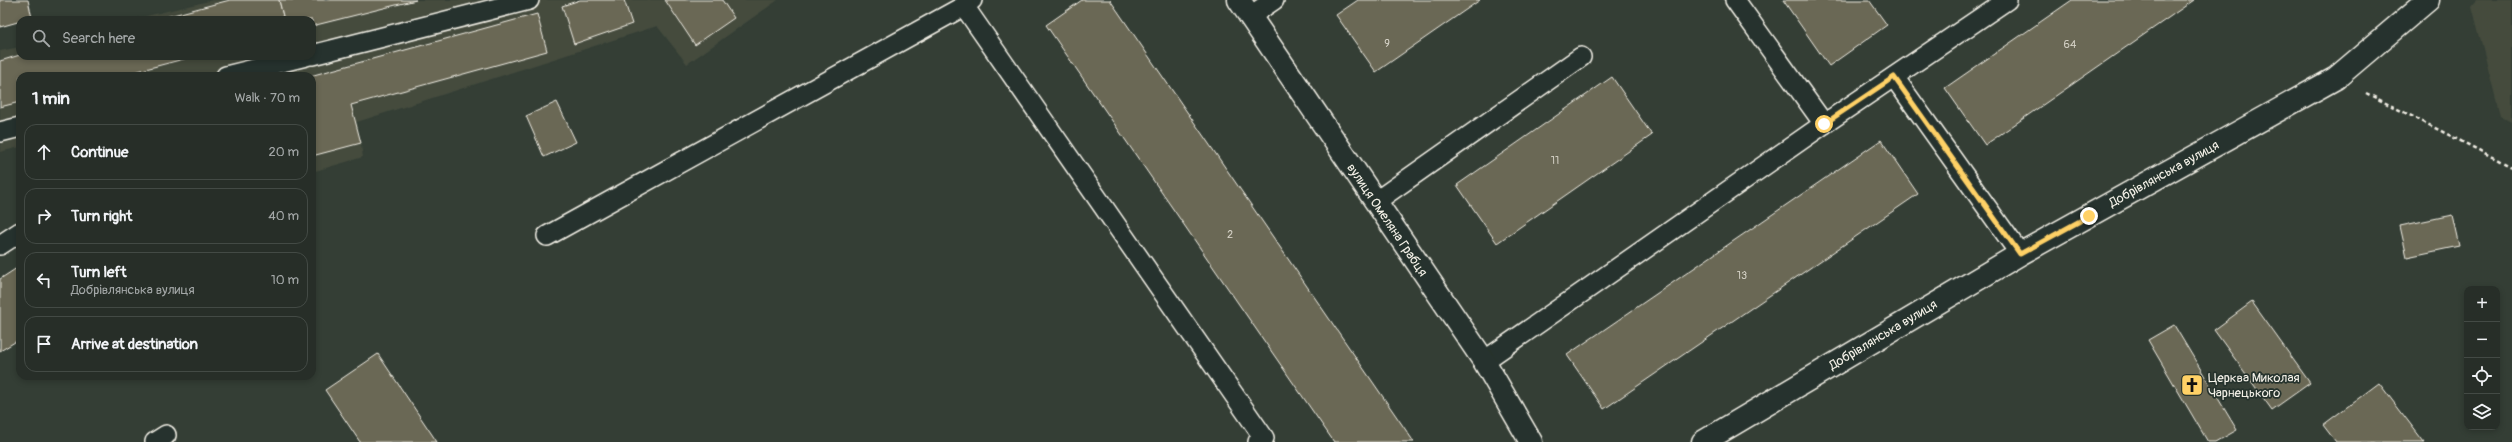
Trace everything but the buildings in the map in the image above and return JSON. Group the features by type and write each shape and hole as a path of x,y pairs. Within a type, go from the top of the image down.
{"street":[{"name":"Добрівлянська вулиця","path":"1704,442 2020,254 2336,78 2428,0"},
{"name":"вулиця Омеляна Грабця","path":"1244,8 1484,361 1531,442"}],"lane":[{"path":"316,54 529,0"},
{"path":"1244,8 1274,0"},
{"path":"1735,0 1824,124"},
{"path":"1484,361 1824,124 2007,0"},
{"path":"547,236 968,3 1263,441"},
{"path":"1375,202 1581,57"},
{"path":"242,72 290,60"},
{"path":"1894,77 2020,254"},
{"path":"0,132 16,128"},
{"path":"0,245 16,235"}],"path":[{"path":"2336,78 2512,167"}],"shaded area":[{"path":"213,0 778,0 687,64 657,26 357,122 363,157 316,171 316,72 16,72 16,148 0,152 0,51 16,48 16,60 316,60 316,16 147,16"},
{"path":"2477,0 2512,0 2512,122 2500,115 2472,6"}],"place":[{"name":"Церква Миколая Чарнецького","path":"2192,385"}],"route":[{"path":"1824,124 1894,77 2020,254 2089,216"}]}
